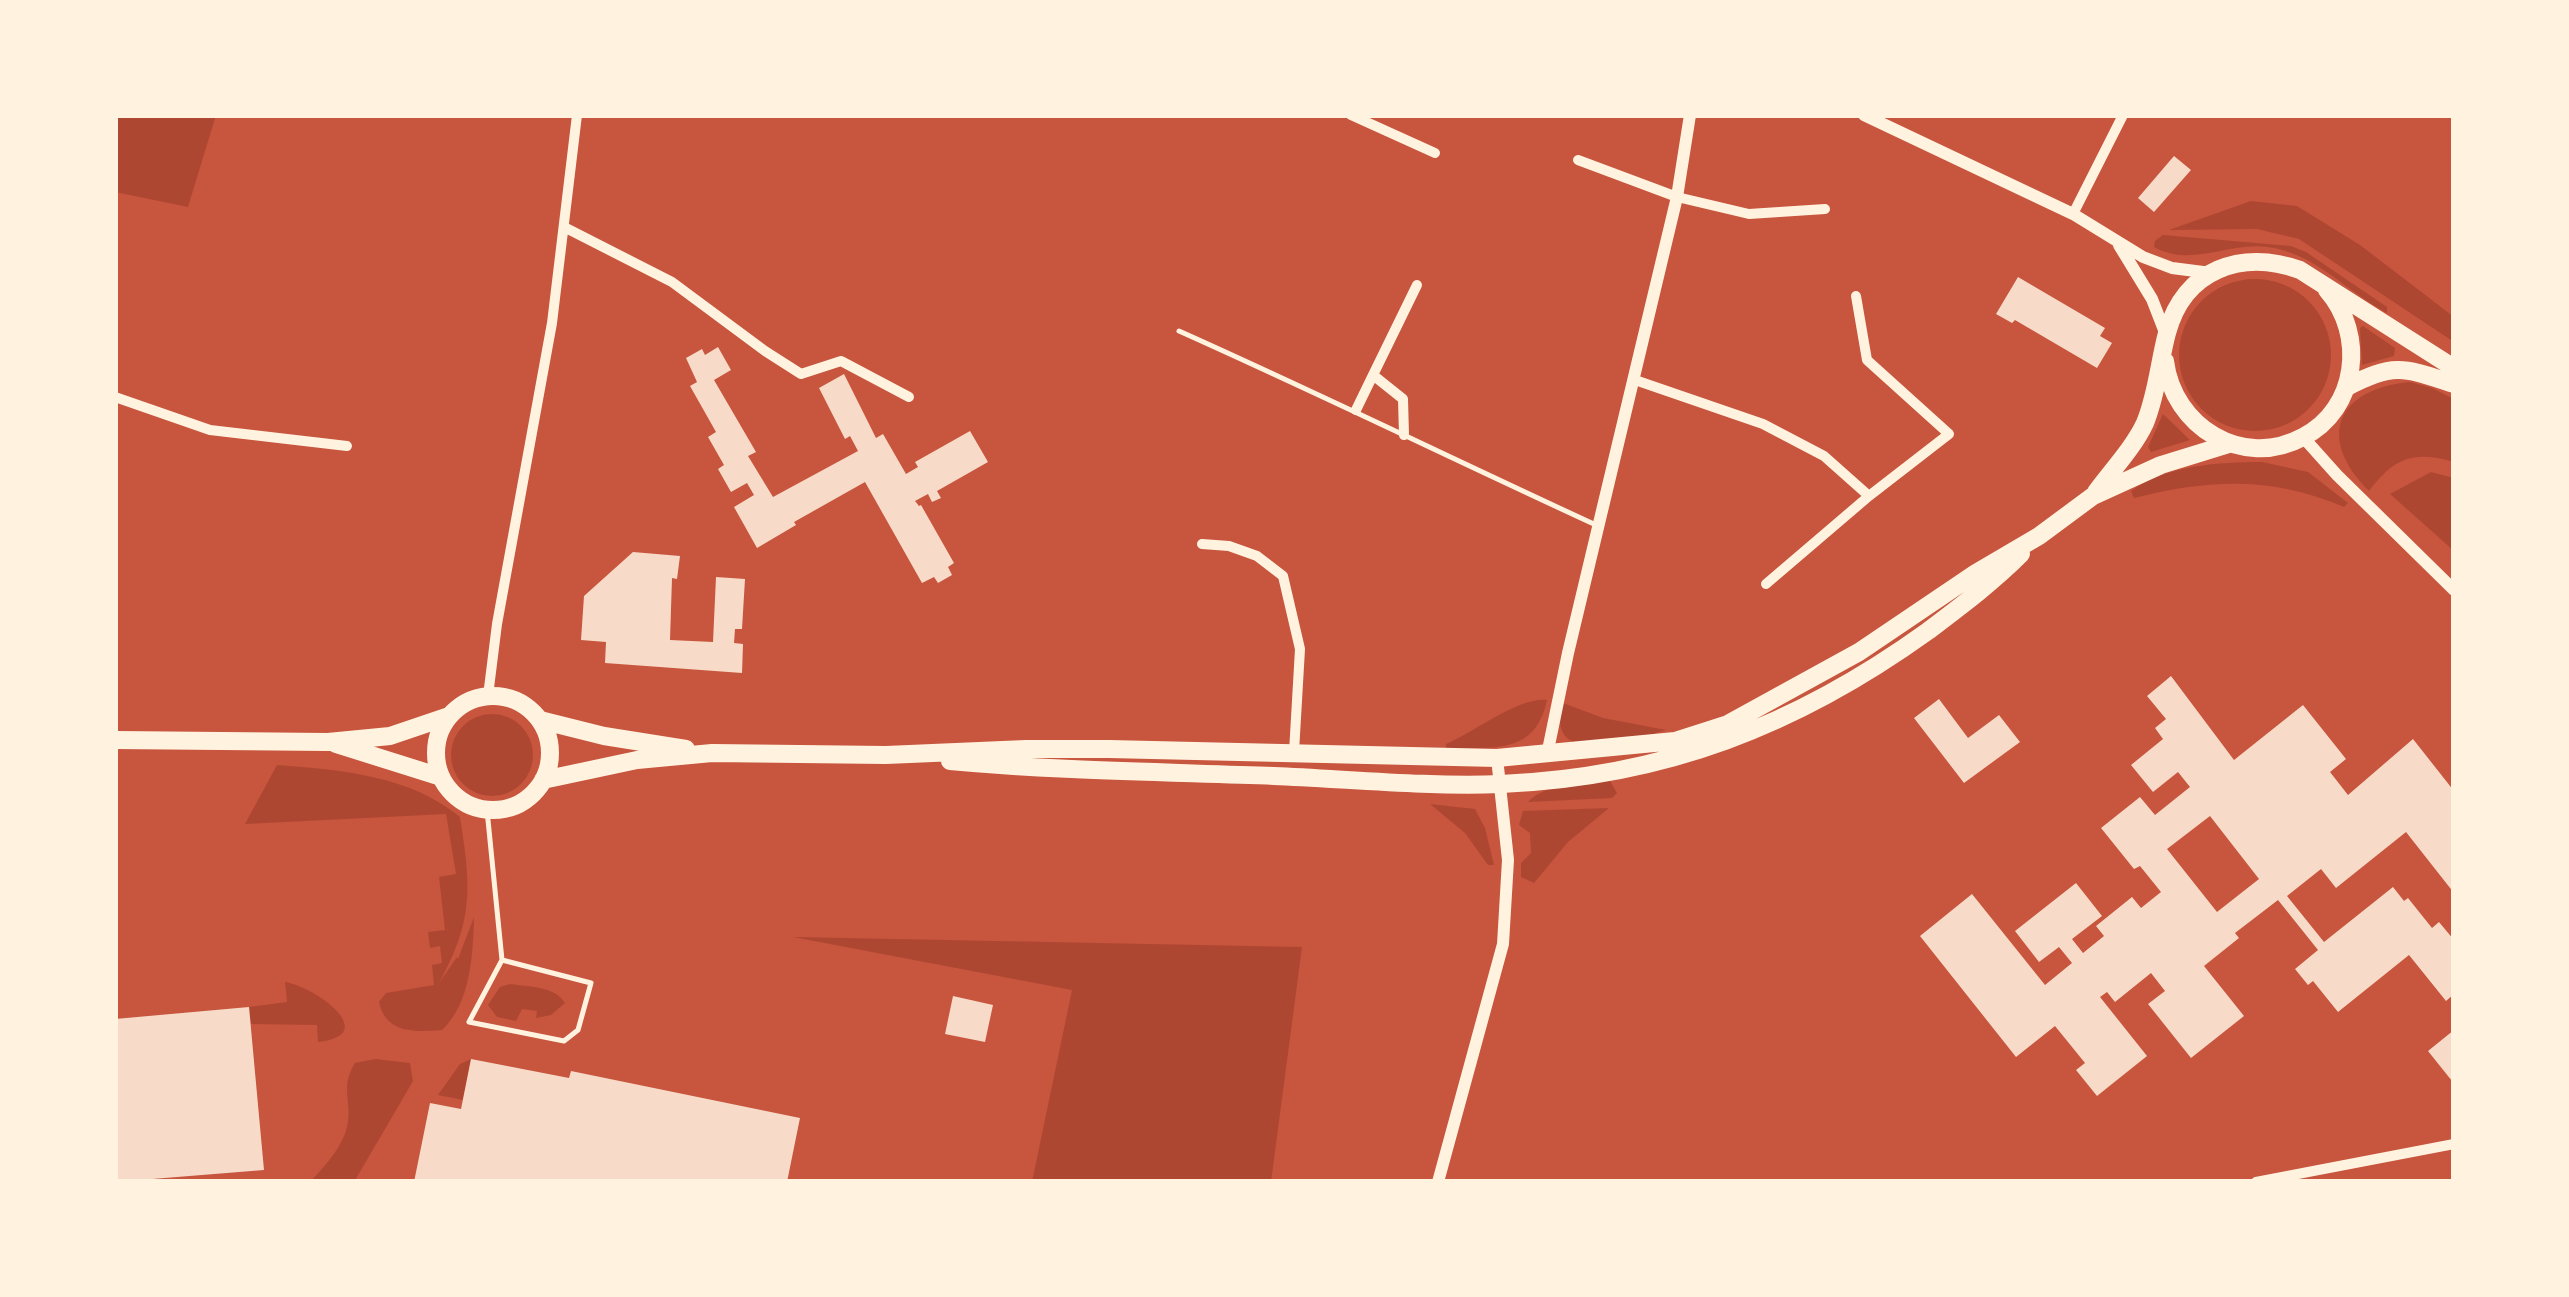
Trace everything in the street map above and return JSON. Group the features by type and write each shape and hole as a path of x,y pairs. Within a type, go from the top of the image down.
{"highway":[{"path":"2092,496 2144,427 2165,343 2182,300 2211,273 2232,264 2278,262 2300,270 2454,368"},
{"path":"2165,343 2168,380 2181,408 2202,430 2228,444 2267,448 2303,438 2330,416 2347,387 2353,357 2349,327 2336,300 2320,283"},
{"path":"2347,387 2379,370 2408,369 2454,384"},
{"path":"544,780 637,760 712,753 886,755 1026,749 1496,758 1675,741 1728,724 1873,644 1976,573 2039,536 2092,496 2161,464 2228,444"},
{"path":"886,755 1036,769 1500,784 1599,773 1721,744 1826,698 1877,668 1991,585 2039,536"},
{"path":"115,740 328,742 390,736 449,716 464,704 488,696 518,702 540,720 550,754 544,780 520,804 501,810 468,805 453,794 441,777 435,753 449,716"},
{"path":"540,720 604,736 712,753"},
{"path":"328,742 441,777"}],"street":[{"path":"488,696 497,624 552,324 578,115"},
{"path":"1352,115 1436,153"},
{"path":"1547,755 1677,197 1690,115"},
{"path":"1864,115 1894,121 2074,214 2117,243 2172,268 2211,273"},
{"path":"2074,214 2122,115"},
{"path":"1578,160 1677,197 1749,214 1825,209"},
{"path":"564,227 672,282 764,351 802,374 840,360 909,397"},
{"path":"2117,243 2152,299 2165,343"},
{"path":"1356,410 1417,286"},
{"path":"1766,584 1868,496 1949,434 1867,360 1856,296"},
{"path":"1373,375 1403,399 1404,436"},
{"path":"1635,380 1763,424 1824,456 1868,496"},
{"path":"115,397 210,430 347,446"},
{"path":"2303,438 2454,590"},
{"path":"1202,544 1229,546 1257,556 1282,576 1300,649 1294,752"},
{"path":"1438,1182 1503,944 1508,860 1496,758"},
{"path":"2256,1182 2454,1144"}],"lane":[{"path":"1180,331 1356,410 1599,527"},
{"path":"487,810 502,960 469,1022 564,1041 578,1030 591,983 502,960"}],"shaded area":[{"path":"115,115 216,115 188,207 115,192"},
{"path":"2251,201 2297,206 2360,245 2454,317 2454,342 2299,239 2257,229 2169,230"},
{"path":"2163,235 2291,246 2387,307 2387,313 2315,265 2284,250 2252,246 2182,255 2154,247"},
{"path":"2255,279 2284,285 2309,301 2325,326 2331,355 2325,384 2309,409 2284,425 2255,431 2226,425 2201,409 2185,384 2179,355 2185,326 2201,301 2226,285"},
{"path":"2363,326 2395,348 2394,356 2362,365"},
{"path":"2410,382 2454,399 2454,462 2427,457 2406,460 2387,471 2369,491 2343,453 2339,435 2342,419 2365,395"},
{"path":"2163,414 2190,440 2151,452 2148,447"},
{"path":"2262,462 2308,472 2348,503 2344,507 2291,490 2240,484 2188,487 2134,498 2131,491 2177,470"},
{"path":"2431,472 2454,478 2454,551 2390,494"},
{"path":"1547,700 1533,731 1522,740 1495,747 1446,748 1446,744 1510,709"},
{"path":"1563,703 1603,718 1666,730 1643,737 1573,742 1562,730"},
{"path":"492,714 508,717 521,726 530,739 530,771 521,784 508,793 492,796 476,793 463,784 454,771 451,755 454,739 463,726 476,717"},
{"path":"277,765 397,783 460,817 467,903 459,940 439,983 458,959 474,917 473,946 465,992 442,1030 403,1029 388,1020 379,1002 386,993 434,985 432,965 442,963 440,946 430,948 428,932 445,930 439,877 456,874 446,814 245,824"},
{"path":"1610,781 1617,793 1612,798 1528,802 1555,787"},
{"path":"1430,804 1475,809 1485,828 1494,865 1488,865 1465,833"},
{"path":"1609,808 1568,842 1534,883 1521,877 1521,863 1531,853 1530,833 1519,825 1523,811"},
{"path":"793,937 1302,947 1271,1182 1032,1182 1072,990"},
{"path":"285,982 326,1001 344,1021 344,1030 336,1038 318,1042 317,1025 251,1024 249,1007 287,1002"},
{"path":"510,984 548,990 565,1003 551,1015 536,1018 537,1011 522,1009 516,1021 497,1017 488,1005 500,987"},
{"path":"375,1059 410,1063 413,1081 354,1182 310,1182 345,1135 350,1072 355,1063"},
{"path":"471,1059 463,1100 438,1095 460,1064"}],"building":[{"path":"2174,156 2191,170 2154,212 2138,198"},
{"path":"2018,277 2105,328 2100,336 2112,343 2097,368 2015,320 2012,323 1996,314"},
{"path":"718,347 731,370 714,380 756,452 748,456 773,497 858,451 850,436 845,439 819,388 844,374 876,438 883,434 906,474 918,467 915,462 970,431 988,462 937,491 941,498 932,502 928,494 915,501 954,563 948,567 952,575 938,583 934,577 922,583 865,482 757,548 734,507 754,495 747,483 731,492 718,469 724,465 708,437 716,432 690,386 697,382 686,358 702,349 705,355"},
{"path":"633,552 680,556 677,579 672,578 670,640 713,642 716,577 745,579 742,629 735,629 734,643 743,644 742,673 605,663 606,642 581,640 584,596"},
{"path":"2171,676 2234,760 2303,705 2346,759 2330,772 2348,795 2413,739 2454,791 2454,893 2406,832 2336,888 2321,869 2287,896 2324,942 2393,887 2404,901 2408,898 2432,928 2439,922 2454,940 2454,994 2446,1001 2409,955 2338,1012 2313,981 2308,985 2295,969 2318,950 2278,900 2235,933 2239,938 2204,966 2244,1016 2191,1058 2148,1004 2165,991 2151,973 2115,1002 2107,992 2100,997 2147,1056 2097,1096 2076,1070 2085,1063 2055,1026 2016,1057 1920,936 1972,894 2045,985 2072,963 2059,947 2039,962 2015,931 2076,883 2102,916 2072,939 2083,953 2104,936 2096,926 2132,897 2141,908 2161,892 2140,866 2134,869 2101,828 2140,797 2155,815 2190,787 2178,772 2153,792 2131,765 2163,739 2155,728 2166,719 2147,696","holes":["2210,816 2259,879 2217,912 2167,849"]},
{"path":"1939,699 1968,738 1999,715 2020,742 1964,783 1914,718"},
{"path":"953,996 993,1005 985,1042 945,1034"},
{"path":"249,1007 264,1170 115,1182 115,1019"},
{"path":"2454,1030 2454,1079 2452,1081 2428,1051"},
{"path":"471,1059 569,1078 571,1071 800,1118 787,1182 414,1182 430,1103 461,1109"}]}
